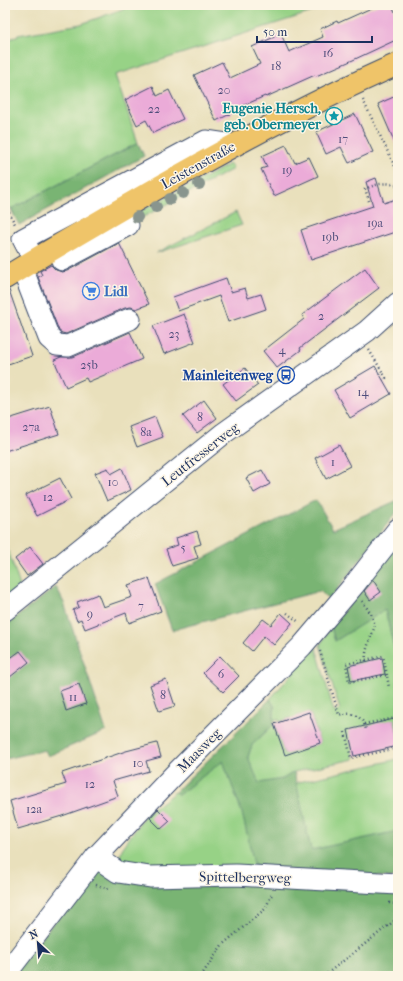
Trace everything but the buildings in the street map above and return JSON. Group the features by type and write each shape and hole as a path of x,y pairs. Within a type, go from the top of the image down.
{"main road":[{"name":"Leistenstraße","path":"20,268 233,145 355,83 398,64"}],"street":[{"path":"62,260 128,225"},
{"path":"20,268 49,338 57,345 68,346 130,319"},
{"name":"Leutfresserweg","path":"5,610 224,433 367,331 398,303"},
{"name":"Maasweg","path":"5,975 96,856 306,631 350,590 398,529"},
{"name":"Spittelbergweg","path":"96,856 118,872 150,877 236,875 398,884"}],"path":[{"path":"355,83 398,173"},
{"path":"369,201 365,189 378,184 386,183 398,186"},
{"path":"5,205 9,211 5,213"},
{"path":"365,344 386,378 383,380"},
{"path":"361,598 371,614 375,624 365,655 366,661"},
{"path":"287,613 318,645 339,715 346,713 352,714 360,719 366,730"},
{"path":"387,675 349,682 346,664 366,661 383,656 390,688"},
{"path":"364,724 396,718 398,726"},
{"path":"345,732 351,758 398,748"},
{"path":"201,976 222,945 265,909 273,892"},
{"path":"324,976 398,918"}],"green space":[{"path":"134,5 334,5 115,75 138,143 11,209 5,197 5,42 18,35 81,24"},
{"path":"138,143 144,156 19,225 11,209"},
{"path":"230,164 233,169 134,222 131,216"},
{"path":"236,212 242,225 156,253"},
{"path":"316,500 333,529 398,500 398,510 329,600 320,591 172,630 155,584"},
{"path":"5,541 20,586 5,598"},
{"path":"398,542 398,664 385,610 335,641 331,627"},
{"path":"56,587 64,603 106,731 48,756 45,750 5,759 5,626"},
{"path":"385,609 398,664 398,737 394,719 354,756 354,759 294,772 283,779 259,784 248,757 252,745 274,724 285,755 320,743 310,712 297,716 292,725 290,718 279,722 278,719 273,721 274,706 270,699 316,647 334,712 340,710 320,645 331,627 335,641","holes":["382,659 351,681 348,666"]},
{"path":"270,699 274,706 274,724 252,745 248,757 259,783 283,779 294,772 311,850 398,831 398,878 255,868 242,813 223,761 178,795 175,792"},
{"path":"228,741 255,868 129,869 119,859 122,849 145,815 175,792"},
{"path":"398,759 398,831 311,851 295,783"},
{"path":"96,869 240,879 398,893 398,976 11,976"}],"place":[{"name":"Eugenie Hersch, geb. Obermeyer","path":"334,116"},
{"name":"Lidl","path":"91,291"},
{"name":"Mainleitenweg","path":"286,375"}]}
